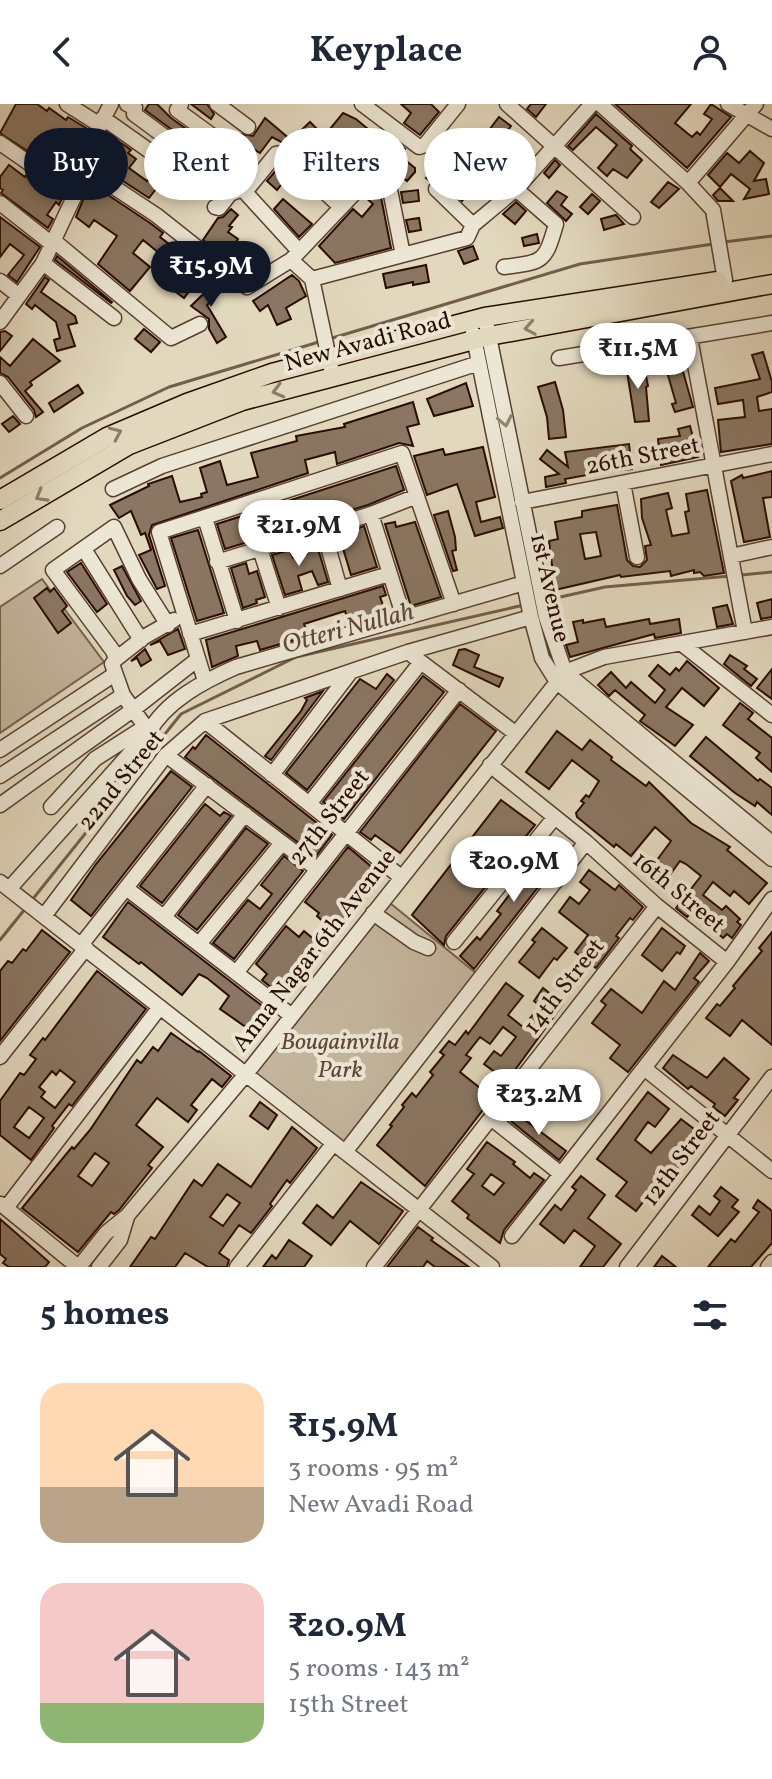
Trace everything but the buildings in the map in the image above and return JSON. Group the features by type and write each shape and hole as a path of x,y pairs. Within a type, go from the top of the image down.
{"main road":[{"name":"New Avadi Road","path":"0,500 107,437 187,403 272,373 329,357 772,272"},
{"name":"New Avadi Road","path":"0,521 129,445 242,401 333,377 480,328 772,284"}],"street":[{"path":"67,104 182,174 195,159 134,114 135,108 127,104"},
{"path":"99,128 111,104"},
{"path":"181,104 177,110 202,128"},
{"path":"217,104 248,127"},
{"path":"362,104 419,147 425,145 458,104"},
{"path":"507,104 633,217"},
{"path":"536,166 592,104"},
{"path":"600,104 688,183 713,210 725,280"},
{"path":"728,104 751,109 772,129"},
{"path":"688,183 751,109"},
{"path":"0,143 24,160"},
{"path":"258,176 276,154 282,153 341,207"},
{"path":"128,196 247,287 294,255 369,178 377,176 389,185 403,255"},
{"path":"0,322 43,263 73,200"},
{"path":"215,207 219,208 225,200"},
{"path":"251,200 312,279 333,377"},
{"path":"447,200 473,225"},
{"path":"312,279 467,238 473,225 503,200"},
{"path":"504,267 532,263 548,252 556,224 529,200"},
{"path":"0,203 171,338 200,324"},
{"path":"43,263 114,318"},
{"path":"0,281 18,295"},
{"path":"559,358 772,323"},
{"name":"1st Avenue","path":"480,328 479,363 524,583 561,677 772,843"},
{"name":"1st Avenue","path":"480,328 522,502 535,605"},
{"path":"690,338 745,632"},
{"path":"113,489 176,461 479,363"},
{"path":"0,383 26,416"},
{"path":"205,681 159,532 402,453 454,604"},
{"name":"26th Street","path":"522,502 772,454"},
{"path":"623,483 637,557"},
{"path":"217,562 371,514 417,496"},
{"path":"371,514 404,618"},
{"path":"205,518 237,621"},
{"path":"0,566 57,527"},
{"path":"147,730 123,695 113,651 53,570 114,527 139,579 168,625"},
{"path":"323,529 340,589"},
{"path":"731,556 772,547"},
{"path":"84,549 141,640"},
{"path":"260,549 279,608"},
{"path":"190,634 389,574"},
{"path":"490,1266 4,885 156,719 205,681 236,667 524,583"},
{"name":"22nd Street","path":"34,908 166,755 205,721 349,673 535,605"},
{"path":"0,750 115,666 141,640 168,625 183,612"},
{"path":"772,627 604,657 561,677 772,859"},
{"path":"682,644 772,715"},
{"path":"408,652 515,733"},
{"path":"0,805 198,659"},
{"path":"309,804 421,662"},
{"path":"272,775 349,673"},
{"name":"Anna Nagar 6th Avenue","path":"79,1267 106,1233 127,1216 246,1074 561,677"},
{"name":"27th Street","path":"236,973 459,690"},
{"path":"0,776 123,695"},
{"path":"205,721 401,877"},
{"path":"51,807 95,759 147,730"},
{"path":"166,755 317,869"},
{"name":"16th Street","path":"490,765 727,962"},
{"path":"0,1057 207,785"},
{"path":"164,917 245,814"},
{"path":"454,942 554,818"},
{"path":"237,1267 339,1148 586,842"},
{"path":"199,944 282,843"},
{"path":"126,888 292,1016"},
{"path":"512,1236 727,962 772,899"},
{"name":"14th Street","path":"374,1267 657,906"},
{"path":"373,913 414,942 428,948"},
{"path":"79,1267 3,1206 160,1007"},
{"path":"644,1068 772,1171"},
{"name":"12th Street","path":"627,1267 772,1077"},
{"path":"491,1118 561,1174"},
{"name":"Anna Nagar 6th Avenue","path":"99,1267 120,1240 127,1216"}],"green space":[{"path":"42,579 104,662 0,733 0,607"},
{"name":"Bougainvilla Park","path":"390,903 477,974 343,1146 253,1075"}],"waterway":[{"path":"724,242 772,236"},
{"path":"329,339 580,264 713,244"},
{"path":"0,478 82,428 169,387 322,341"},
{"name":"Otteri Nullah","path":"741,575 772,572"},
{"name":"Otteri Nullah","path":"547,600 605,587 730,576"},
{"name":"Otteri Nullah","path":"32,900 181,714 296,657 524,605"},
{"name":"Otteri Nullah","path":"0,940 25,909"}]}
